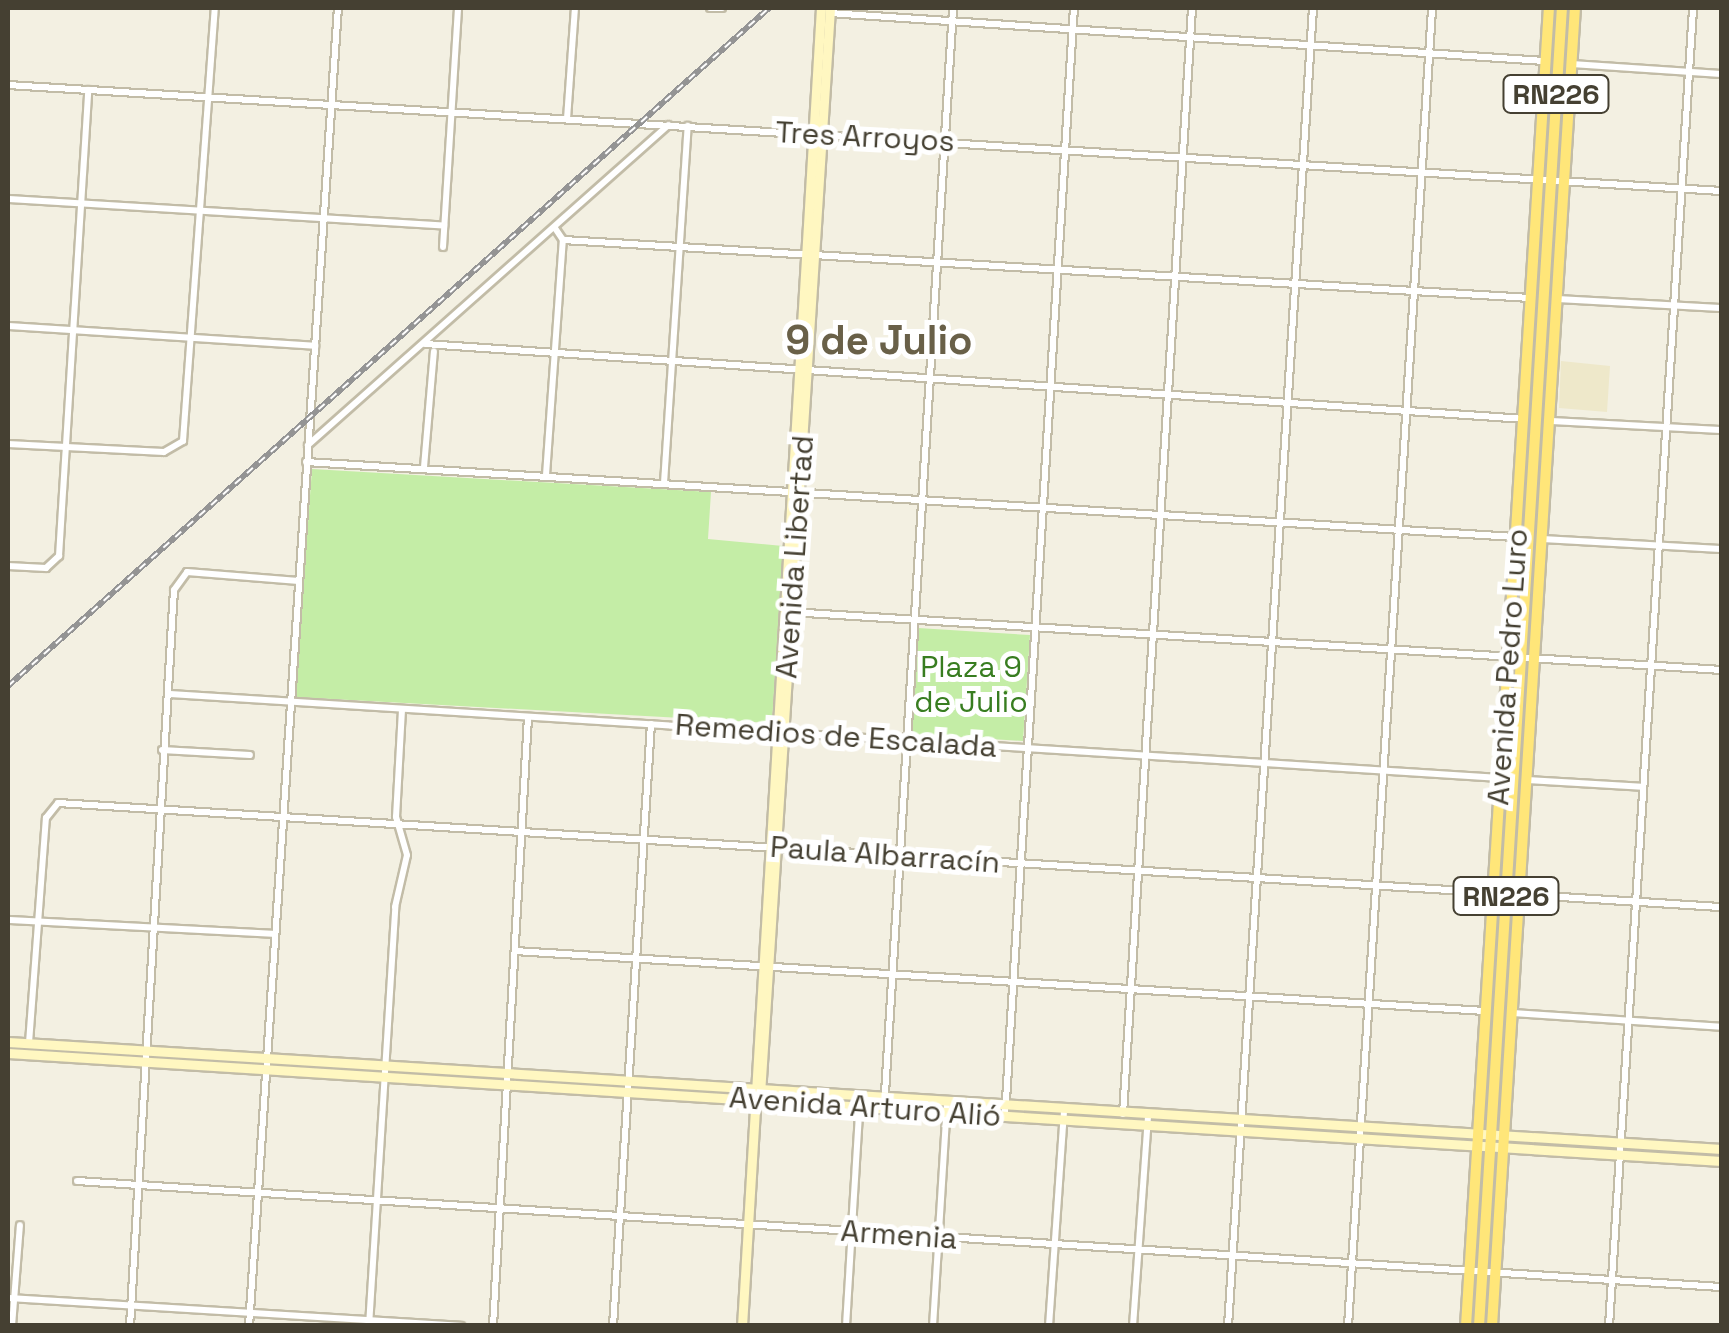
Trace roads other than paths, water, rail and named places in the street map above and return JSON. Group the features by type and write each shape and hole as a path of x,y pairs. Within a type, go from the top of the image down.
{"highway":[{"name":"Avenida Pedro Luro","path":"1479,1326 1476,1273 1545,180 1549,8"},
{"name":"Avenida Pedro Luro","path":"1484,1141 1486,1011 1500,893 1501,778 1515,656 1516,537 1531,298 1562,8"},
{"name":"Avenida Pedro Luro","path":"1492,1326 1575,8"},
{"name":"Avenida Pedro Luro","path":"1466,1326 1476,1273"}],"main road":[{"name":"Avenida Libertad","path":"742,1326 825,10"},
{"name":"Avenida Arturo Alió","path":"8,1042 147,1057"},
{"name":"Avenida Arturo Alió","path":"8,1053 147,1057 1123,1119 1242,1119 1722,1161"},
{"name":"Avenida Arturo Alió","path":"1147,1120 1239,1132 1360,1132"},
{"name":"Avenida Arturo Alió","path":"1618,1149 1722,1149"}],"street":[{"path":"8,444 64,448 179,446 192,338 214,8"},
{"path":"248,1326 338,8"},
{"path":"443,248 458,8"},
{"path":"567,119 575,8"},
{"path":"710,8 722,8"},
{"path":"884,1104 953,8"},
{"path":"1005,1112 1074,8"},
{"path":"1123,1119 1192,8"},
{"path":"1228,1326 1313,8"},
{"path":"1348,1326 1432,8"},
{"path":"1610,1326 1618,1149 1693,8"},
{"path":"825,10 1546,61"},
{"path":"1571,64 1722,74"},
{"name":"Tres Arroyos","path":"8,85 1722,191"},
{"path":"8,566 54,566 88,90"},
{"path":"308,446 668,125"},
{"path":"664,483 688,126"},
{"path":"8,199 444,226"},
{"path":"546,475 564,240 555,228"},
{"path":"564,240 1531,298"},
{"path":"1556,299 1722,308"},
{"path":"8,326 314,346"},
{"path":"426,344 434,351 554,354 1524,419"},
{"path":"424,466 434,351"},
{"path":"1549,421 1722,430"},
{"path":"306,462 424,466 1516,537"},
{"path":"1542,539 1722,549"},
{"path":"130,1326 142,1185 162,750 170,694 174,590 187,572 299,582"},
{"path":"787,612 1722,670"},
{"name":"Remedios de Escalada","path":"170,694 1501,778"},
{"path":"369,1323 395,907 407,855 397,824 402,709"},
{"path":"494,1326 528,716"},
{"path":"613,1326 651,724"},
{"path":"162,750 250,755"},
{"path":"1526,780 1642,787"},
{"name":"Paula Albarracín","path":"39,922 49,806 159,809 1722,907"},
{"path":"8,920 274,934"},
{"path":"29,1044 39,922"},
{"path":"514,951 1486,1011"},
{"path":"1512,1013 1722,1027"},
{"path":"846,1326 860,1102"},
{"path":"933,1326 946,1108"},
{"path":"1049,1326 1064,1115"},
{"path":"1134,1326 1147,1120"},
{"name":"Armenia","path":"77,1181 1722,1287"},
{"path":"12,1326 10,1298 20,1225"},
{"path":"10,1298 461,1326"}],"railway":[{"path":"8,686 769,8"}],"district":[{"name":"9 de Julio","path":"879,341"}],"park label":[{"name":"Plaza 9 de Julio","path":"971,684"}]}
